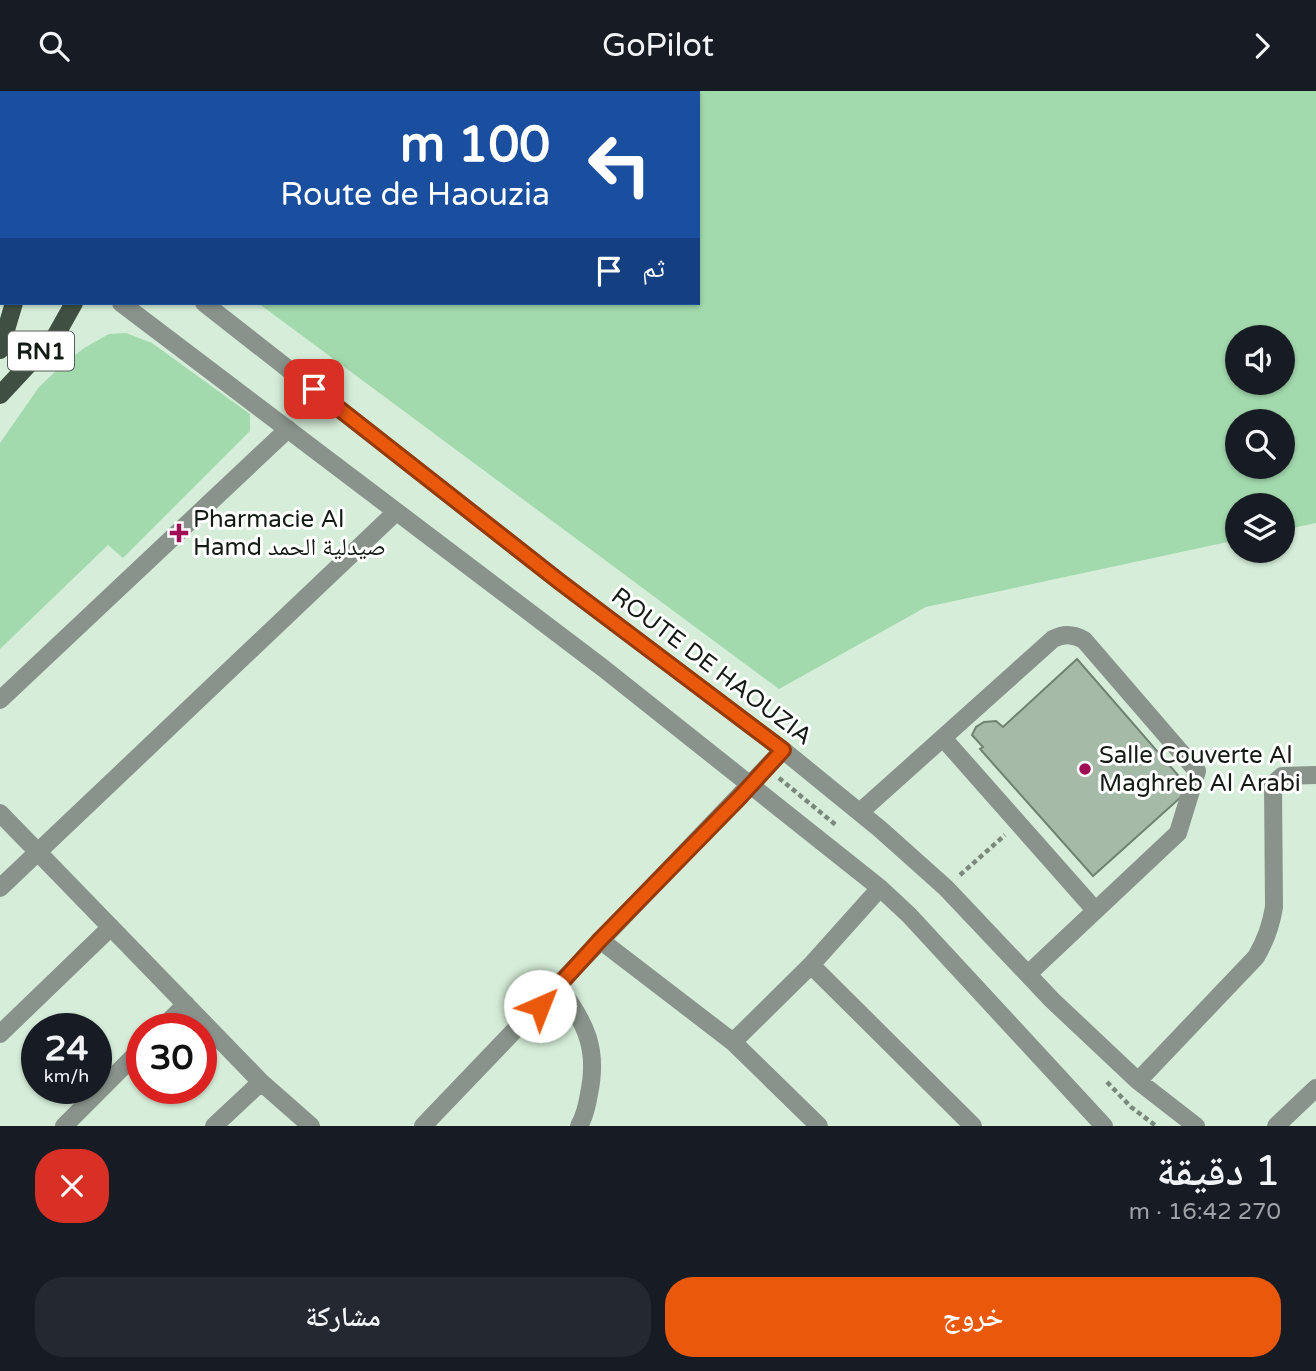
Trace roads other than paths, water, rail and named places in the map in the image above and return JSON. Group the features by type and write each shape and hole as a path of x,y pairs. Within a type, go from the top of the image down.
{"main road":[{"name":"RN1","path":"0,350 13,305"},
{"name":"RN1","path":"0,395 56,335 73,305"}],"street":[{"path":"124,305 603,669 880,888 918,924 1104,1126"},
{"name":"ROUTE DE HAOUZIA","path":"207,305 560,582 783,750 860,812 914,857 1028,974 1138,1081 1196,1126"},
{"path":"0,700 288,429"},
{"path":"0,888 396,512"},
{"path":"860,812 1053,639 1068,634 1084,640 1197,771 1178,833 1028,974"},
{"path":"943,738 1096,910"},
{"path":"423,1126 783,750"},
{"path":"1138,1081 1256,957 1264,944 1271,927 1274,907 1273,784 1282,775 1316,775"},
{"path":"0,813 261,1082 311,1126"},
{"path":"733,1042 811,965 880,888"},
{"path":"0,1034 111,927"},
{"path":"600,940 733,1042 819,1126"},
{"path":"811,965 973,1126"},
{"path":"559,986 583,1020 591,1045 593,1075 584,1118 579,1126"},
{"path":"177,1013 186,1004"},
{"path":"64,1126 126,1064"},
{"path":"214,1126 261,1082"},
{"path":"1276,1126 1316,1089"}],"place":[{"name":"Pharmacie Al Hamd صيدلية الحمد","path":"179,533"},
{"name":"Salle Couverte Al Maghreb Al Arabi","path":"1085,769"}]}
